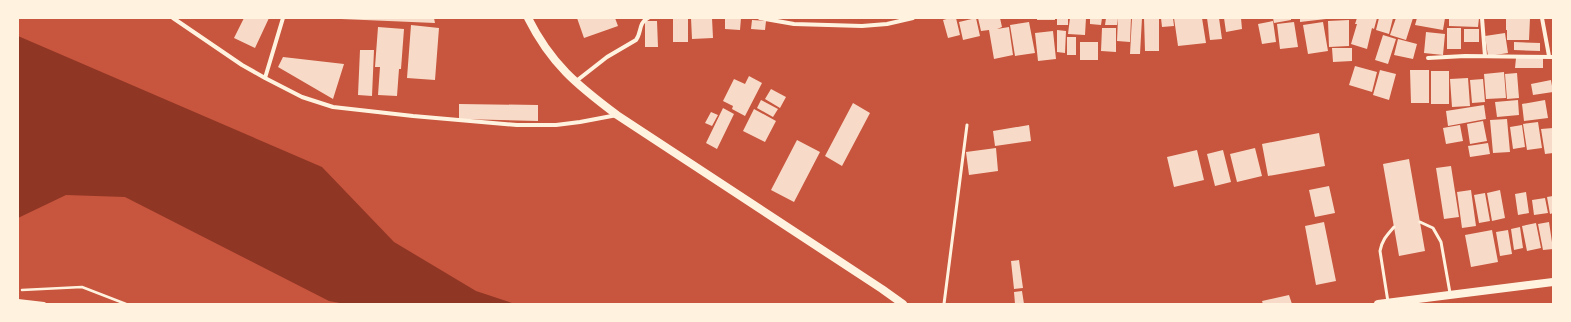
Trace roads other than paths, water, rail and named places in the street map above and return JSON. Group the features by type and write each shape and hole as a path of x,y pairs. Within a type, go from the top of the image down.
{"main road":[{"path":"528,18 538,38 559,66 575,82 617,115 875,284 903,304"},
{"path":"1378,304 1553,282"}],"street":[{"path":"173,18 242,65 265,78 302,97 333,107 517,125 556,125 617,115"},
{"path":"265,78 283,18"},
{"path":"575,82 606,57 636,40 639,37 641,24 648,18"},
{"path":"760,18 794,24 862,26 887,24 913,18"},
{"path":"1482,18 1485,56"},
{"path":"1428,58 1485,56 1551,57 1542,18"},
{"path":"18,301 44,304"}],"lane":[{"path":"944,304 967,125"},
{"path":"1420,222 1432,228 1441,242 1450,295"},
{"path":"1388,302 1380,251 1381,244 1385,236 1394,227"}]}
